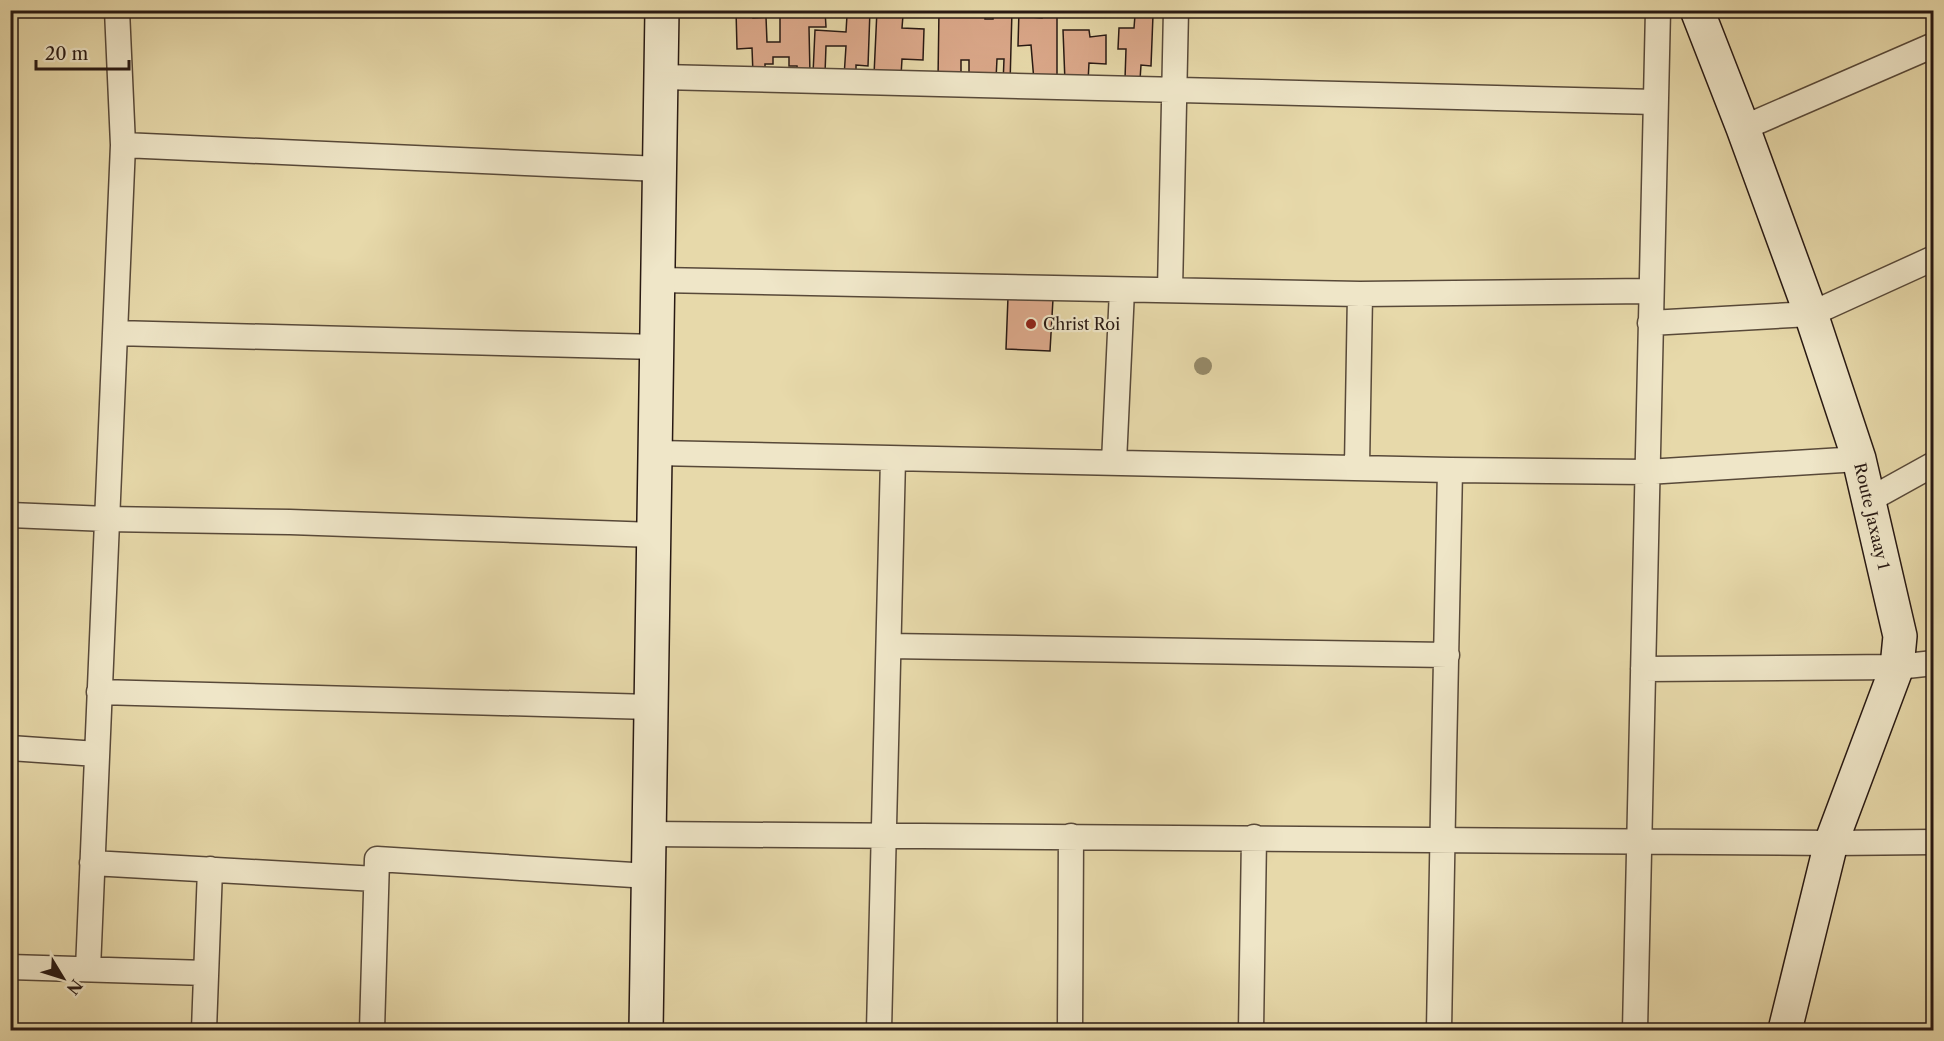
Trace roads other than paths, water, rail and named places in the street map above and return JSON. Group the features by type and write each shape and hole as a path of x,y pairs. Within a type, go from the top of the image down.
{"street":[{"path":"88,969 123,145 117,10"},
{"path":"646,1030 662,10"},
{"path":"1170,291 1176,10"},
{"path":"1635,1030 1658,10"},
{"name":"Route Jaxaay 1","path":"1697,10 1811,314 1860,459 1900,636 1897,667 1831,843 1785,1030"},
{"path":"1743,128 1934,45"},
{"path":"662,77 1655,102"},
{"path":"123,145 660,169"},
{"path":"1650,323 1811,314 1934,258"},
{"path":"659,280 1360,294 1651,291"},
{"path":"1114,462 1122,290"},
{"path":"1357,466 1360,294"},
{"path":"115,333 658,347"},
{"path":"656,453 1647,472 1860,459"},
{"path":"879,1030 893,459"},
{"path":"1869,500 1934,464"},
{"path":"1439,1030 1450,470"},
{"path":"10,515 654,535"},
{"path":"889,646 1447,655"},
{"path":"1643,669 1897,667 1934,663"},
{"path":"99,692 651,707"},
{"path":"10,748 97,754"},
{"path":"649,834 1934,842"},
{"path":"1070,1030 1071,837"},
{"path":"1251,1030 1254,837"},
{"path":"372,1030 377,859 649,876"},
{"path":"92,863 376,879"},
{"path":"204,1030 210,869"},
{"path":"10,966 206,973"}],"place":[{"name":"Christ Roi","path":"1031,324"}]}
